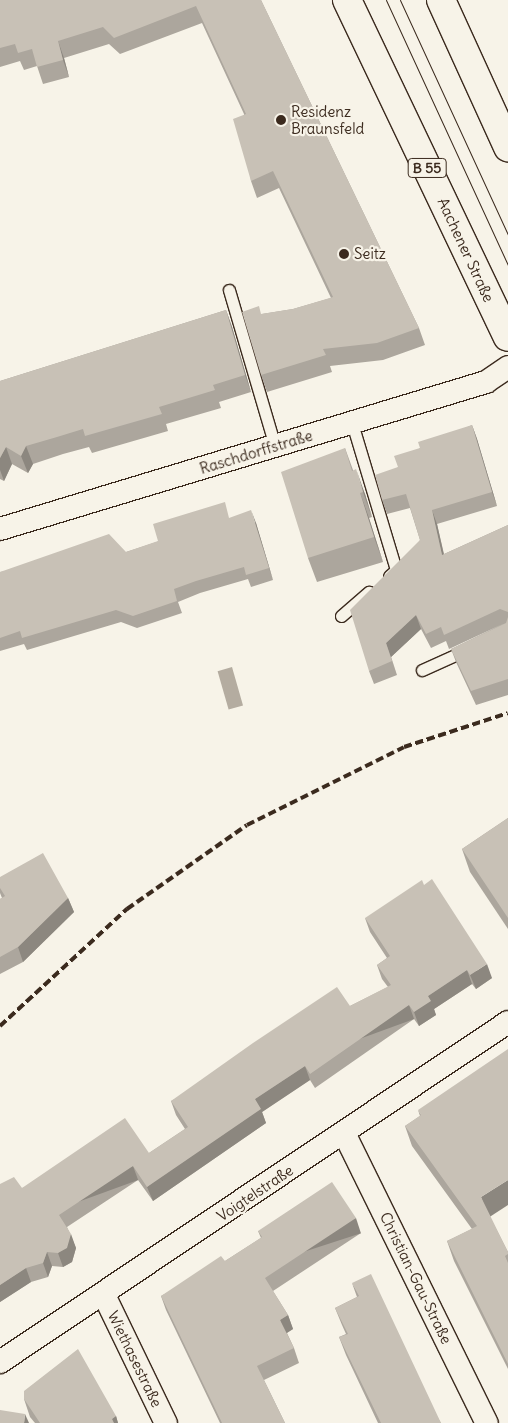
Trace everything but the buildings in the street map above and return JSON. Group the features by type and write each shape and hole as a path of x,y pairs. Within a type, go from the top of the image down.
{"main road":[{"name":"Aachener Straße","path":"347,0 508,337"},
{"path":"442,0 508,147"}],"street":[{"name":"Raschdorffstraße","path":"0,529 486,382 508,367"},
{"name":"Voigtelstraße","path":"0,1362 104,1295 508,1022"},
{"name":"Christian-Gau-Straße","path":"344,1133 487,1423"},
{"name":"Wiethasestraße","path":"104,1295 166,1423"}],"lane":[{"path":"229,290 275,446"},
{"path":"340,616 396,570 352,423"},
{"path":"422,670 478,644"}],"shaded area":[{"path":"232,667 243,705 229,710 218,671"}],"tram line":[{"path":"386,0 508,265"},
{"path":"400,0 508,235"}],"railway":[{"path":"0,1026 127,909 247,825 404,747 508,713"}],"place":[{"name":"Residenz Braunsfeld","path":"281,120"},
{"name":"Seitz","path":"344,254"}]}
